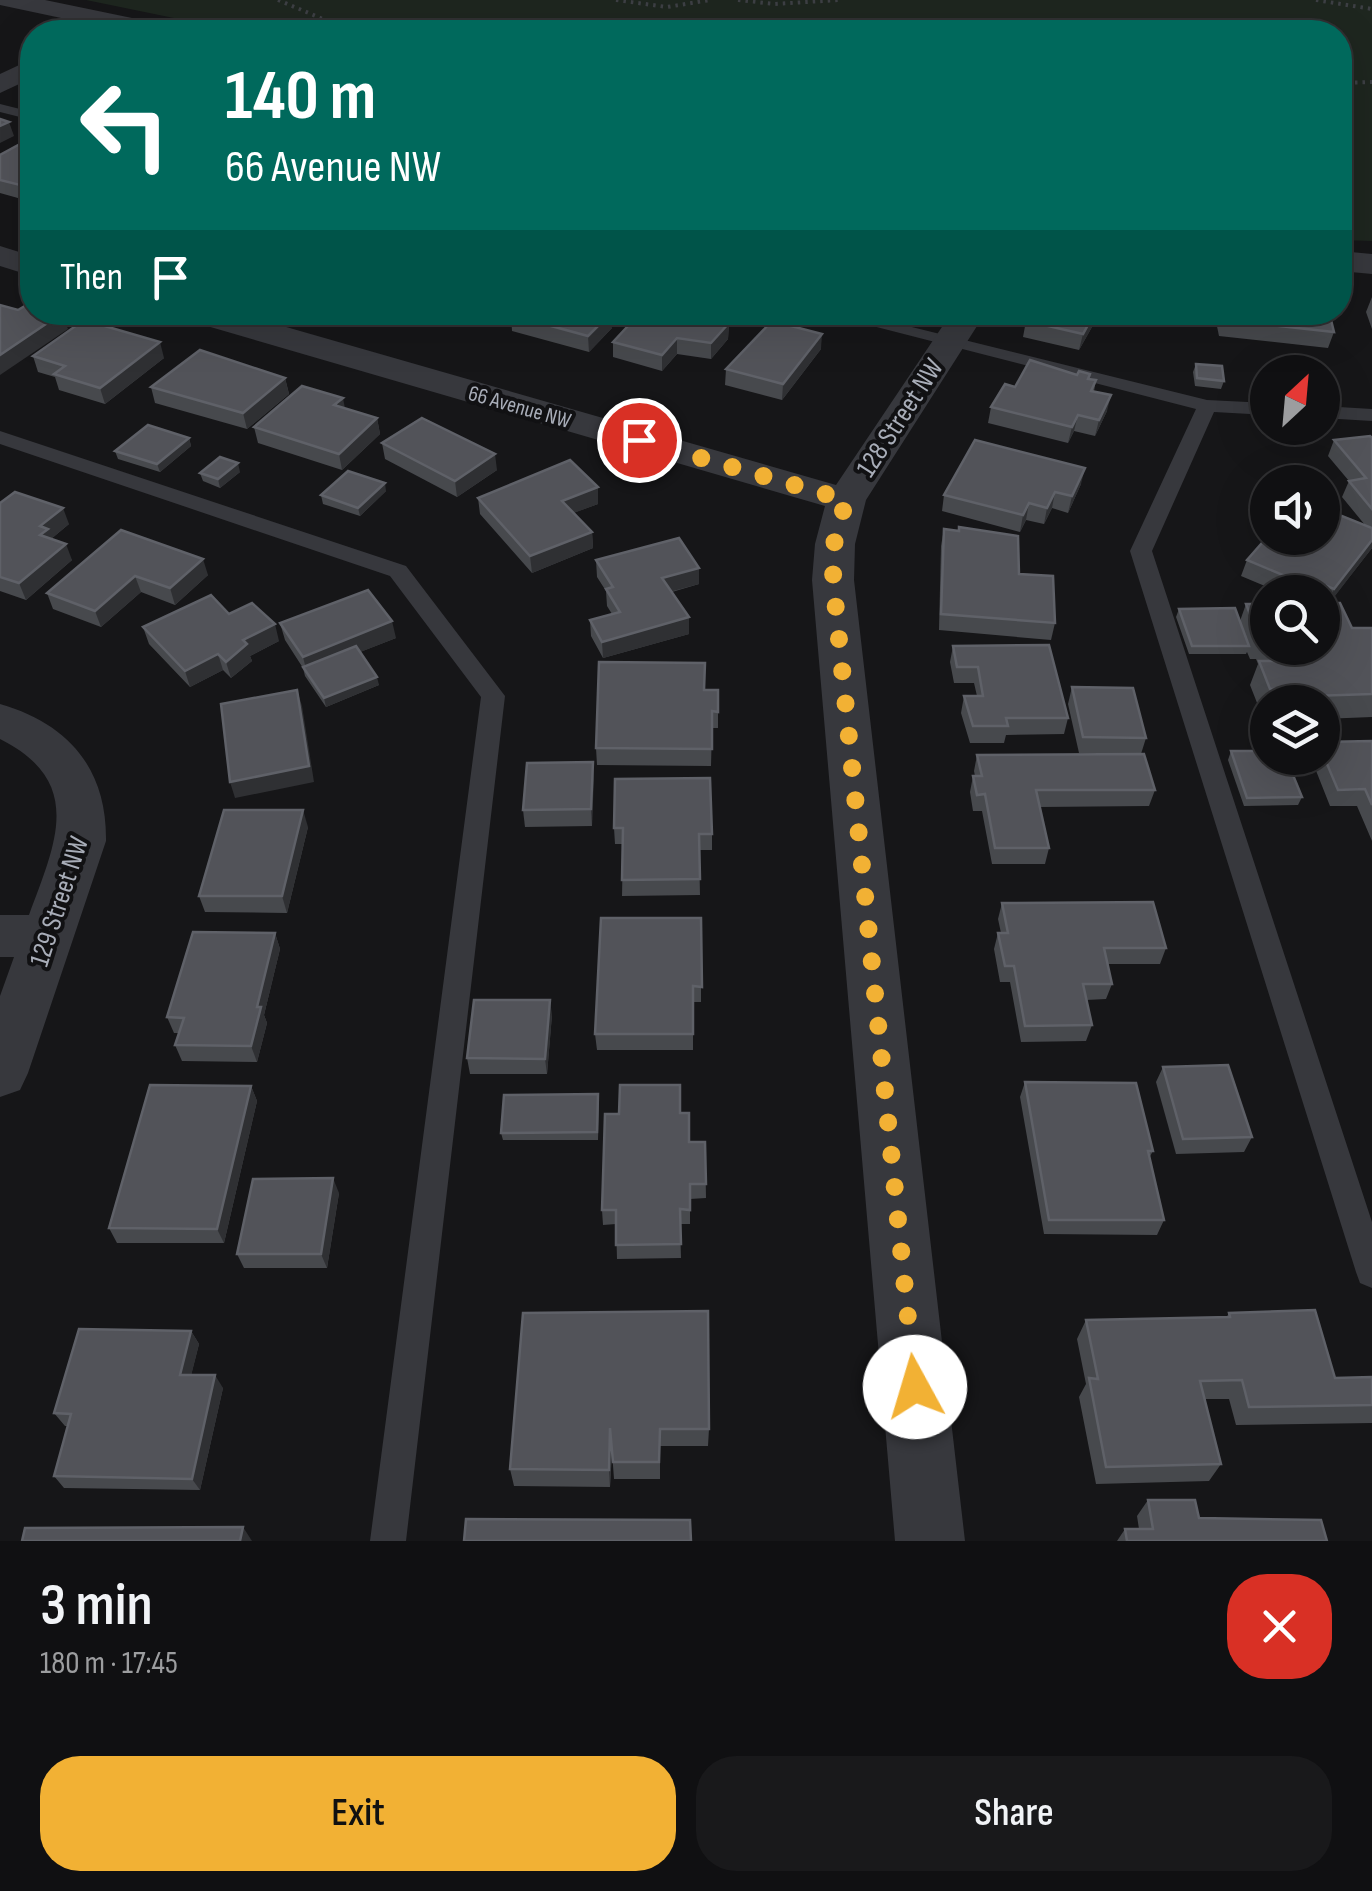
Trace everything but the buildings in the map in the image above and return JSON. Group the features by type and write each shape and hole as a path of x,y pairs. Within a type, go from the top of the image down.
{"street":[{"path":"9,0 79,20"},
{"name":"66 Avenue NW","path":"240,325 846,500"},
{"name":"128 Street NW","path":"930,1541 833,580 834,544 846,500 958,328"},
{"name":"129 Street NW","path":"0,720 46,743 78,784 84,813 80,842 24,936 0,1073"}],"lane":[{"path":"958,328 1207,406 1250,408"},
{"path":"1207,406 1141,550 1372,1272"},
{"path":"1340,413 1372,415"},
{"path":"0,438 398,571 493,696 388,1541"}],"path":[{"path":"278,0 325,20"},
{"path":"616,0 667,7 710,0"},
{"path":"738,0 775,4 838,0"},
{"path":"1316,0 1372,9"}],"shaded area":[{"path":"86,0 1372,0 1372,241 1352,240 1352,20 184,20"}],"route":[{"path":"639,440 846,500 834,544 833,580 915,1387"}]}
